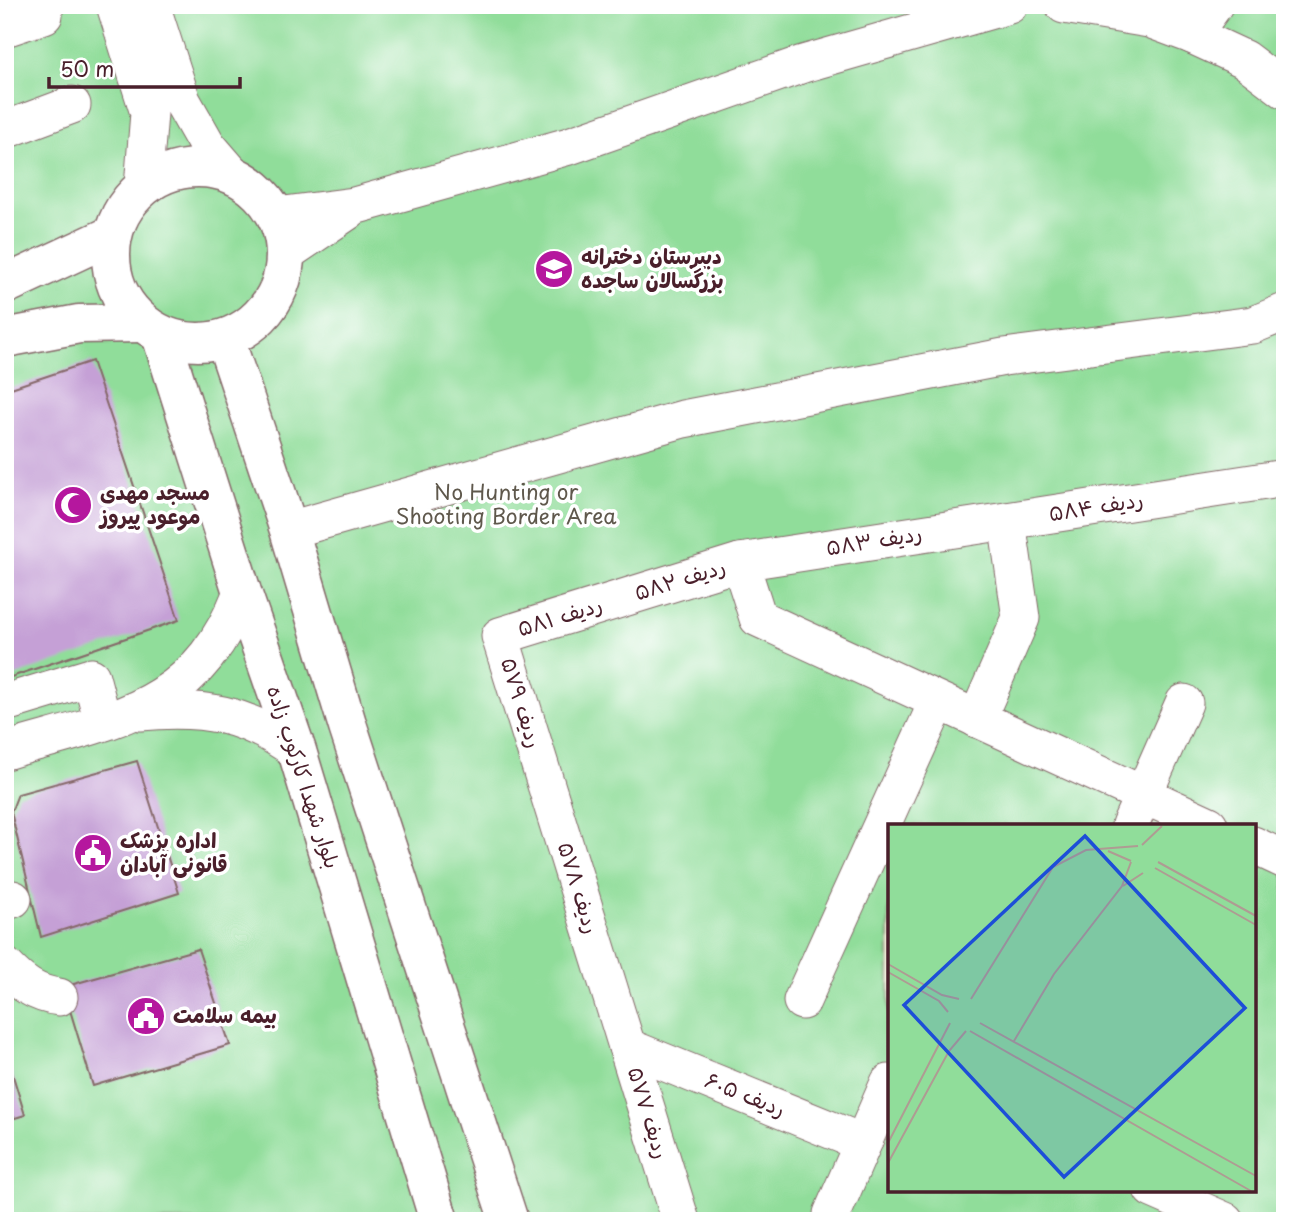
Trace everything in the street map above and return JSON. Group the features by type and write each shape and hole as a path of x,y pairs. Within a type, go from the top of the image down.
{"main road":[{"path":"5,338 79,324 151,329 182,342 204,343 225,339 258,320 279,290 286,253 277,216 258,192 232,174 209,168 186,168 163,175 143,187 124,208 112,235 111,267 121,298 151,329"},
{"path":"5,285 112,235"},
{"name":"بلوار شهدا کارکوب زاده","path":"151,329 297,751 439,1221"},
{"path":"225,339 289,530 348,727 509,1221"}],"street":[{"path":"115,5 149,113 143,187"},
{"path":"151,5 181,101 207,145 232,174"},
{"path":"277,216 354,206 569,146 803,64 1009,5"},
{"path":"1064,5 1149,19 1192,35 1244,59 1285,90"},
{"path":"1192,35 1214,5"},
{"path":"5,28 44,15"},
{"path":"5,130 72,105"},
{"path":"286,253 354,206"},
{"path":"289,530 683,419 1003,357 1274,322"},
{"name":"ردیف ۵۸۴","path":"1007,521 1285,478"},
{"path":"977,719 1021,618 1007,521"},
{"name":"ردیف ۵۸۳","path":"740,562 1007,521"},
{"path":"740,562 758,618 977,719 1137,810 1204,824"},
{"name":"ردیف ۵۸۲","path":"620,599 740,562"},
{"path":"5,751 118,717 154,702 192,673 222,636 243,592"},
{"name":"ردیف ۵۸۱","path":"500,636 620,599"},
{"name":"ردیف ۵۷۹","path":"500,636 541,771"},
{"path":"5,703 91,677 118,717"},
{"path":"802,1001 939,701"},
{"path":"1137,810 1184,703"},
{"path":"118,717 174,709 218,712 260,727 297,751"},
{"name":"ردیف ۵۷۸","path":"541,771 614,1005"},
{"path":"1255,846 1285,860"},
{"path":"5,966 23,986 48,996 59,997"},
{"name":"ردیف ۵۷۷","path":"614,1005 681,1221"},
{"name":"ردیف ۶۰۵","path":"627,1047 863,1143"},
{"path":"832,1214 888,1085"},
{"path":"1157,1191 1225,1221"}],"green space":[{"name":"No Hunting or Shooting Border Area","path":"5,5 1285,5 1285,1221 5,1221"}],"building":[{"name":"مسجد مهدی موعود پیروز","path":"92,361 179,620 5,679 5,390"},
{"name":"اداره پزشک قانونی آبادان","path":"137,761 179,893 41,937 11,812 18,794"},
{"name":"بیمه سلامت","path":"198,949 230,1045 93,1086 63,987"},
{"path":"5,1054 25,1115 5,1121"}],"place":[{"name":"دبیرستان دخترانه بزرگسالان ساجده","path":"554,269"},
{"name":"مسجد مهدی موعود پیروز","path":"73,505"},
{"name":"اداره پزشک قانونی آبادان","path":"93,853"},
{"name":"بیمه سلامت","path":"146,1016"}]}
